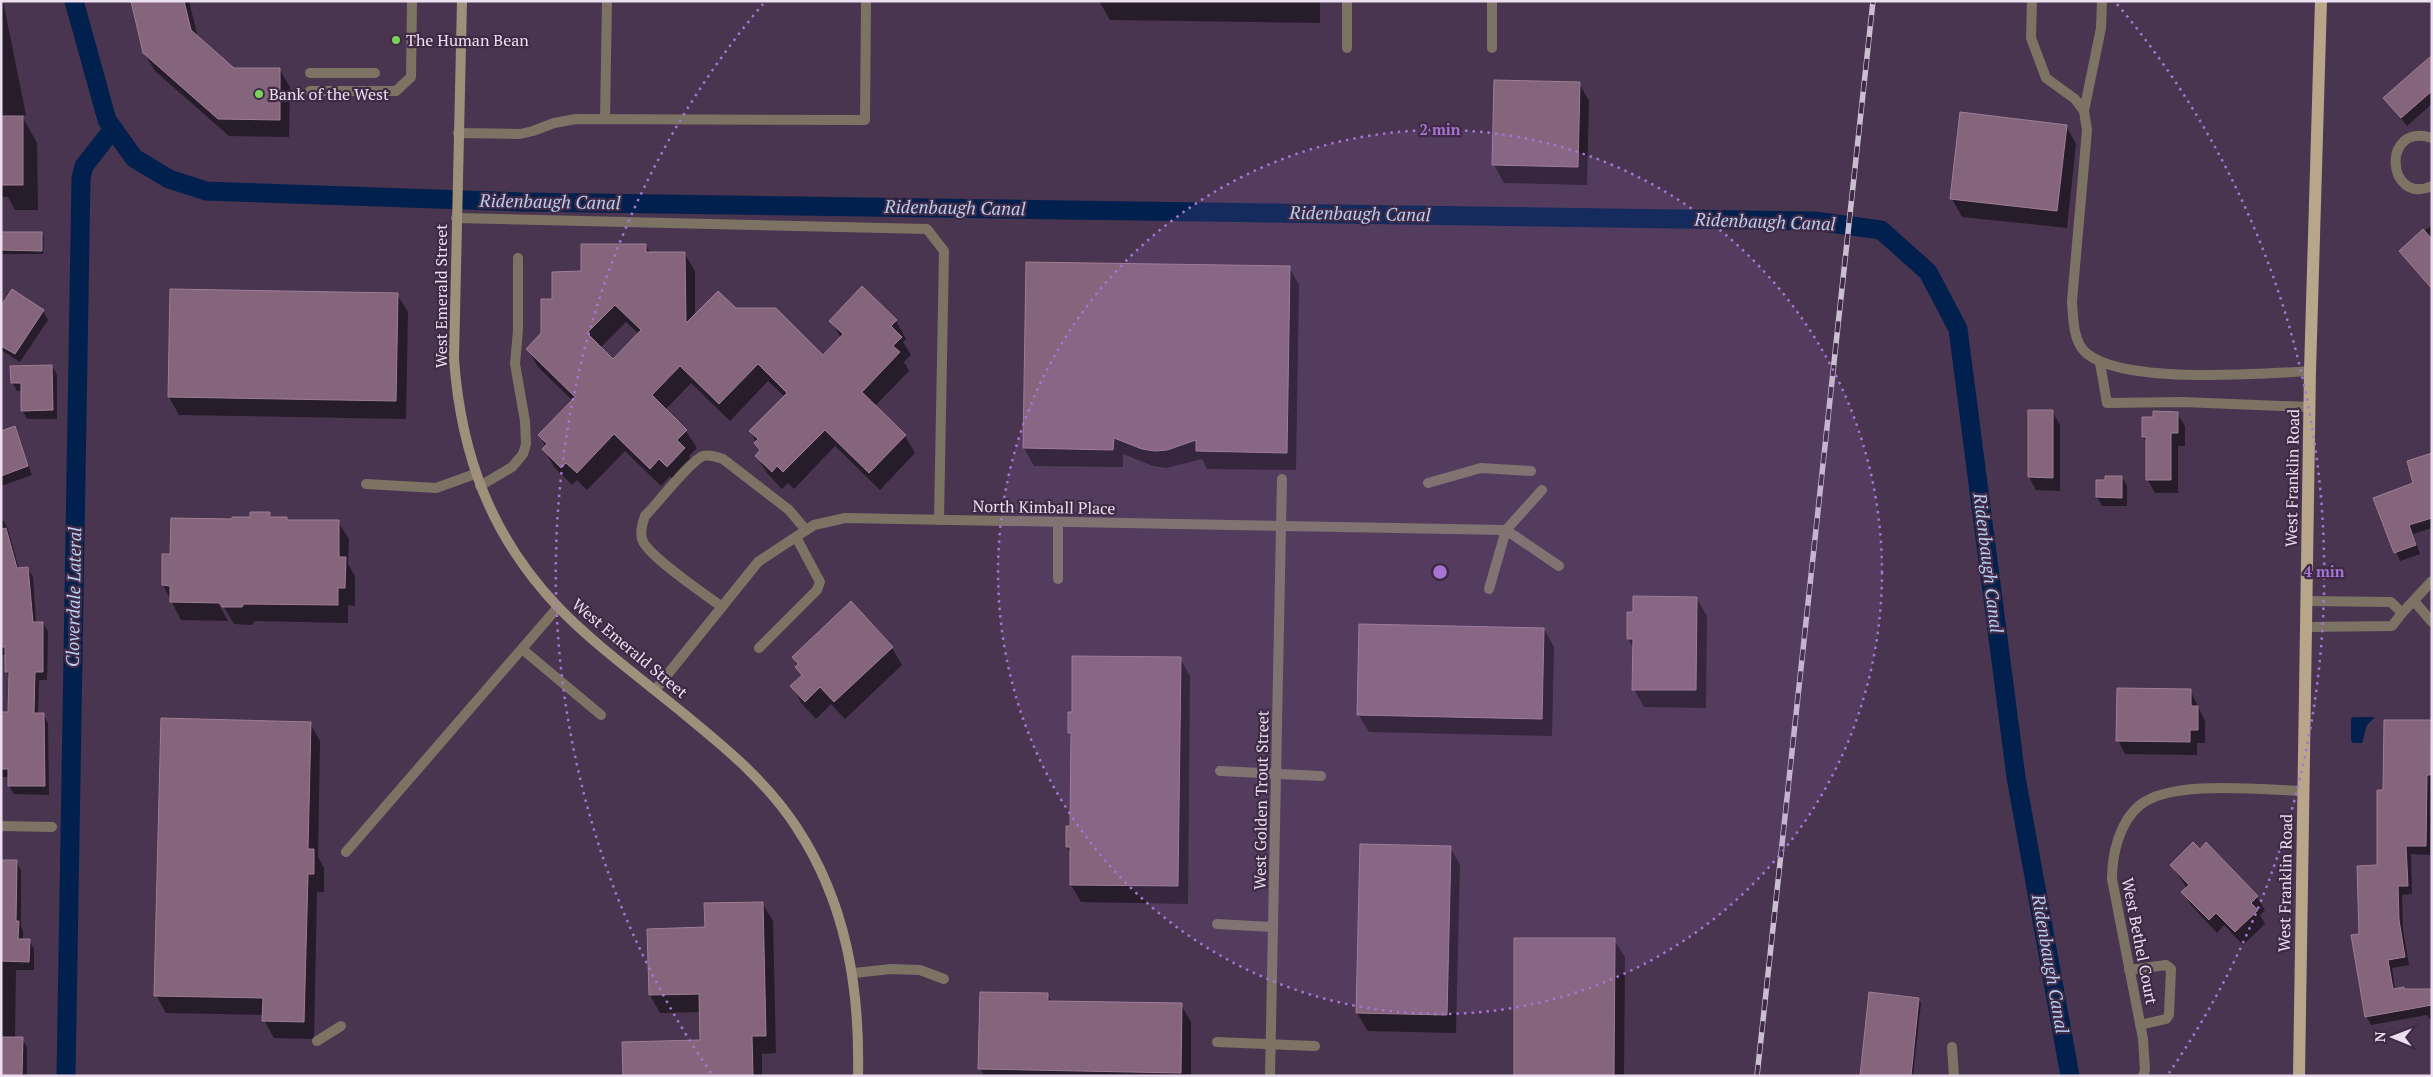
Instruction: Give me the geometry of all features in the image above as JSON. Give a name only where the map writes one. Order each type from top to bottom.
[{"type":"main road","name":"West Emerald Street","points":[[462,1],[454,359],[457,402],[464,440],[475,474],[520,560],[558,608],[584,632],[747,766],[796,827],[818,864],[837,908],[854,973],[858,1004],[858,1076]]},
{"type":"main road","name":"West Franklin Road","points":[[2299,1076],[2310,371],[2321,1]]},
{"type":"street","points":[[310,91],[396,91],[411,77],[412,1]]},
{"type":"street","points":[[605,119],[607,1]]},
{"type":"street","points":[[458,133],[520,134],[532,132],[554,123],[576,119],[865,120],[866,1]]},
{"type":"street","points":[[1347,1],[1347,48]]},
{"type":"street","points":[[1492,1],[1492,48]]},
{"type":"street","points":[[2032,1],[2031,38],[2046,78],[2075,99],[2084,111]]},
{"type":"street","points":[[2102,1],[2101,28],[2084,111],[2087,130],[2072,301],[2074,327],[2083,350],[2100,363],[2131,370],[2161,373],[2251,374],[2310,371]]},
{"type":"street","points":[[310,73],[375,74]]},
{"type":"street","points":[[2432,138],[2416,136],[2408,139],[2396,152],[2394,160],[2395,168],[2404,183],[2421,189],[2432,186]]},
{"type":"street","points":[[456,216],[927,229],[944,252],[939,520]]},
{"type":"street","points":[[480,486],[512,467],[523,454],[526,444],[525,421],[515,364],[518,330],[518,258]]},
{"type":"street","points":[[2100,363],[2107,403],[2182,402],[2310,407]]},
{"type":"street","points":[[722,608],[651,553],[642,540],[642,526],[645,516],[693,464],[702,456],[710,455],[723,458],[788,510],[806,530]]},
{"type":"street","points":[[1428,483],[1481,468],[1530,471]]},
{"type":"street","points":[[366,484],[436,488],[475,474]]},
{"type":"street","name":"West Golden Trout Street","points":[[1270,1076],[1282,480]]},
{"type":"street","points":[[1489,589],[1506,530],[1542,490]]},
{"type":"street","name":"North Kimball Place","points":[[655,690],[758,562],[814,525],[846,518],[1506,530]]},
{"type":"street","points":[[1058,522],[1058,579]]},
{"type":"street","points":[[1506,530],[1559,566]]},
{"type":"street","points":[[758,648],[816,593],[820,582],[796,537]]},
{"type":"street","points":[[2306,627],[2392,626],[2432,581]]},
{"type":"street","points":[[2306,600],[2391,602],[2402,613]]},
{"type":"street","points":[[2414,601],[2432,622]]},
{"type":"street","points":[[346,852],[558,608]]},
{"type":"street","points":[[522,648],[601,715]]},
{"type":"street","points":[[1220,771],[1322,776]]},
{"type":"street","name":"West Bethel Court","points":[[2143,1076],[2145,1070],[2140,1025],[2112,879],[2112,857],[2126,823],[2140,805],[2160,795],[2188,789],[2303,791]]},
{"type":"street","points":[[1,826],[52,827]]},
{"type":"street","points":[[1217,924],[1274,927]]},
{"type":"street","points":[[2129,970],[2166,965],[2170,968],[2169,1015],[2166,1020],[2140,1025]]},
{"type":"street","points":[[854,973],[891,969],[920,970],[944,979]]},
{"type":"street","points":[[317,1041],[341,1026]]},
{"type":"street","points":[[1217,1042],[1315,1046]]},
{"type":"street","points":[[1952,1047],[1954,1076]]},
{"type":"water","points":[[2353,717],[2375,717],[2367,725],[2362,743],[2353,743],[2351,740],[2351,719]]},
{"type":"building","points":[[131,1],[184,1],[191,30],[234,68],[280,68],[280,120],[218,119],[143,53]]},
{"type":"building","points":[[2432,55],[2432,91],[2401,118],[2383,98]]},
{"type":"building","points":[[1494,80],[1580,82],[1578,167],[1492,165]]},
{"type":"building","points":[[1960,112],[2067,125],[2057,211],[1950,199]]},
{"type":"building","points":[[1,116],[23,116],[23,185],[1,185]]},
{"type":"building","points":[[2423,229],[2432,239],[2432,289],[2399,251]]},
{"type":"building","points":[[1,232],[42,232],[42,251],[1,250]]},
{"type":"building","points":[[581,244],[646,244],[646,252],[685,252],[686,323],[718,291],[736,308],[776,308],[823,355],[843,334],[829,321],[862,286],[897,320],[891,326],[902,337],[893,346],[900,352],[862,392],[906,435],[869,473],[825,430],[783,472],[777,466],[772,472],[755,456],[760,450],[754,443],[758,439],[749,431],[787,393],[758,364],[719,404],[680,366],[652,395],[687,430],[677,440],[685,448],[667,467],[659,459],[650,469],[614,434],[577,473],[566,463],[561,468],[542,449],[547,444],[538,435],[575,397],[526,349],[541,333],[541,299],[552,299],[552,272],[581,271]],"holes":[[[615,305],[641,330],[613,359],[587,333]]]},
{"type":"building","points":[[1026,262],[1290,266],[1287,453],[1196,451],[1196,440],[1167,450],[1155,451],[1142,449],[1114,438],[1113,450],[1023,448]]},
{"type":"building","points":[[12,289],[44,310],[15,354],[1,346],[1,306]]},
{"type":"building","points":[[170,289],[398,293],[396,401],[168,397]]},
{"type":"building","points":[[52,365],[53,410],[21,411],[21,383],[11,383],[10,366]]},
{"type":"building","points":[[2028,410],[2053,410],[2053,478],[2028,477]]},
{"type":"building","points":[[2153,411],[2178,412],[2178,433],[2171,433],[2171,480],[2146,480],[2146,437],[2142,437],[2142,417],[2153,417]]},
{"type":"building","points":[[15,426],[28,466],[1,476],[1,431]]},
{"type":"building","points":[[2432,453],[2432,518],[2409,525],[2416,545],[2394,553],[2373,498],[2413,483],[2407,461]]},
{"type":"building","points":[[2105,476],[2122,476],[2122,498],[2096,497],[2096,480],[2105,480]]},
{"type":"building","points":[[250,512],[270,512],[270,517],[287,517],[287,520],[339,520],[339,557],[346,557],[345,588],[338,588],[338,605],[244,604],[242,607],[222,607],[220,603],[170,602],[170,586],[162,585],[162,554],[170,554],[171,518],[232,519],[232,517],[250,517]]},
{"type":"building","points":[[6,528],[17,568],[28,567],[33,622],[43,622],[43,672],[35,672],[34,713],[44,713],[45,786],[8,786],[8,769],[1,769],[1,712],[8,712],[9,672],[5,672],[5,647],[1,647],[1,529]]},
{"type":"building","points":[[1633,596],[1697,597],[1696,690],[1632,690],[1633,639],[1627,639],[1627,612],[1633,612]]},
{"type":"building","points":[[851,601],[893,647],[834,702],[820,687],[805,702],[790,686],[802,675],[795,667],[798,664],[792,657]]},
{"type":"building","points":[[1359,624],[1544,628],[1542,719],[1357,715]]},
{"type":"building","points":[[1072,656],[1181,657],[1178,886],[1070,885],[1070,847],[1066,847],[1066,826],[1070,826],[1071,733],[1068,733],[1068,712],[1072,712]]},
{"type":"building","points":[[2117,688],[2191,689],[2191,706],[2198,706],[2198,730],[2190,730],[2190,742],[2116,741]]},
{"type":"building","points":[[161,718],[311,722],[308,849],[314,849],[314,874],[308,874],[304,1022],[262,1021],[263,998],[154,996]]},
{"type":"building","points":[[2384,720],[2432,720],[2431,775],[2427,775],[2426,846],[2406,846],[2408,886],[2398,886],[2399,920],[2405,957],[2388,960],[2393,989],[2404,987],[2404,989],[2432,989],[2432,1005],[2365,1017],[2351,935],[2359,934],[2357,866],[2377,865],[2377,790],[2383,790]]},
{"type":"building","points":[[2193,842],[2200,849],[2206,842],[2258,896],[2251,903],[2258,910],[2235,932],[2216,913],[2209,920],[2181,892],[2189,885],[2170,865]]},
{"type":"building","points":[[1360,844],[1451,846],[1447,1015],[1356,1013]]},
{"type":"building","points":[[1,860],[17,860],[16,921],[19,921],[18,939],[30,939],[29,962],[1,961]]},
{"type":"building","points":[[763,902],[766,1036],[752,1036],[753,1076],[623,1076],[622,1042],[700,1040],[699,994],[649,995],[647,929],[705,927],[704,903]]},
{"type":"building","points":[[1514,938],[1615,938],[1614,1076],[1514,1076]]},
{"type":"building","points":[[980,992],[1048,993],[1048,1001],[1182,1003],[1181,1073],[978,1069]]},
{"type":"building","points":[[1869,992],[1919,998],[1911,1076],[1860,1076]]},
{"type":"building","points":[[1,1037],[23,1037],[22,1076],[1,1076]]},
{"type":"waterway","name":"Ridenbaugh Canal","points":[[74,1],[107,120],[134,158],[169,179],[206,191],[523,202],[1814,221],[1881,230],[1928,272],[1958,329],[2016,777],[2070,1076]]},
{"type":"waterway","name":"Cloverdale Lateral","points":[[66,1076],[81,178],[84,166],[113,129]]},
{"type":"railway","points":[[1757,1076],[1873,1]]},
{"type":"place","name":"The Human Bean","points":[[396,40]]},
{"type":"place","name":"Bank of the West","points":[[259,94]]}]
